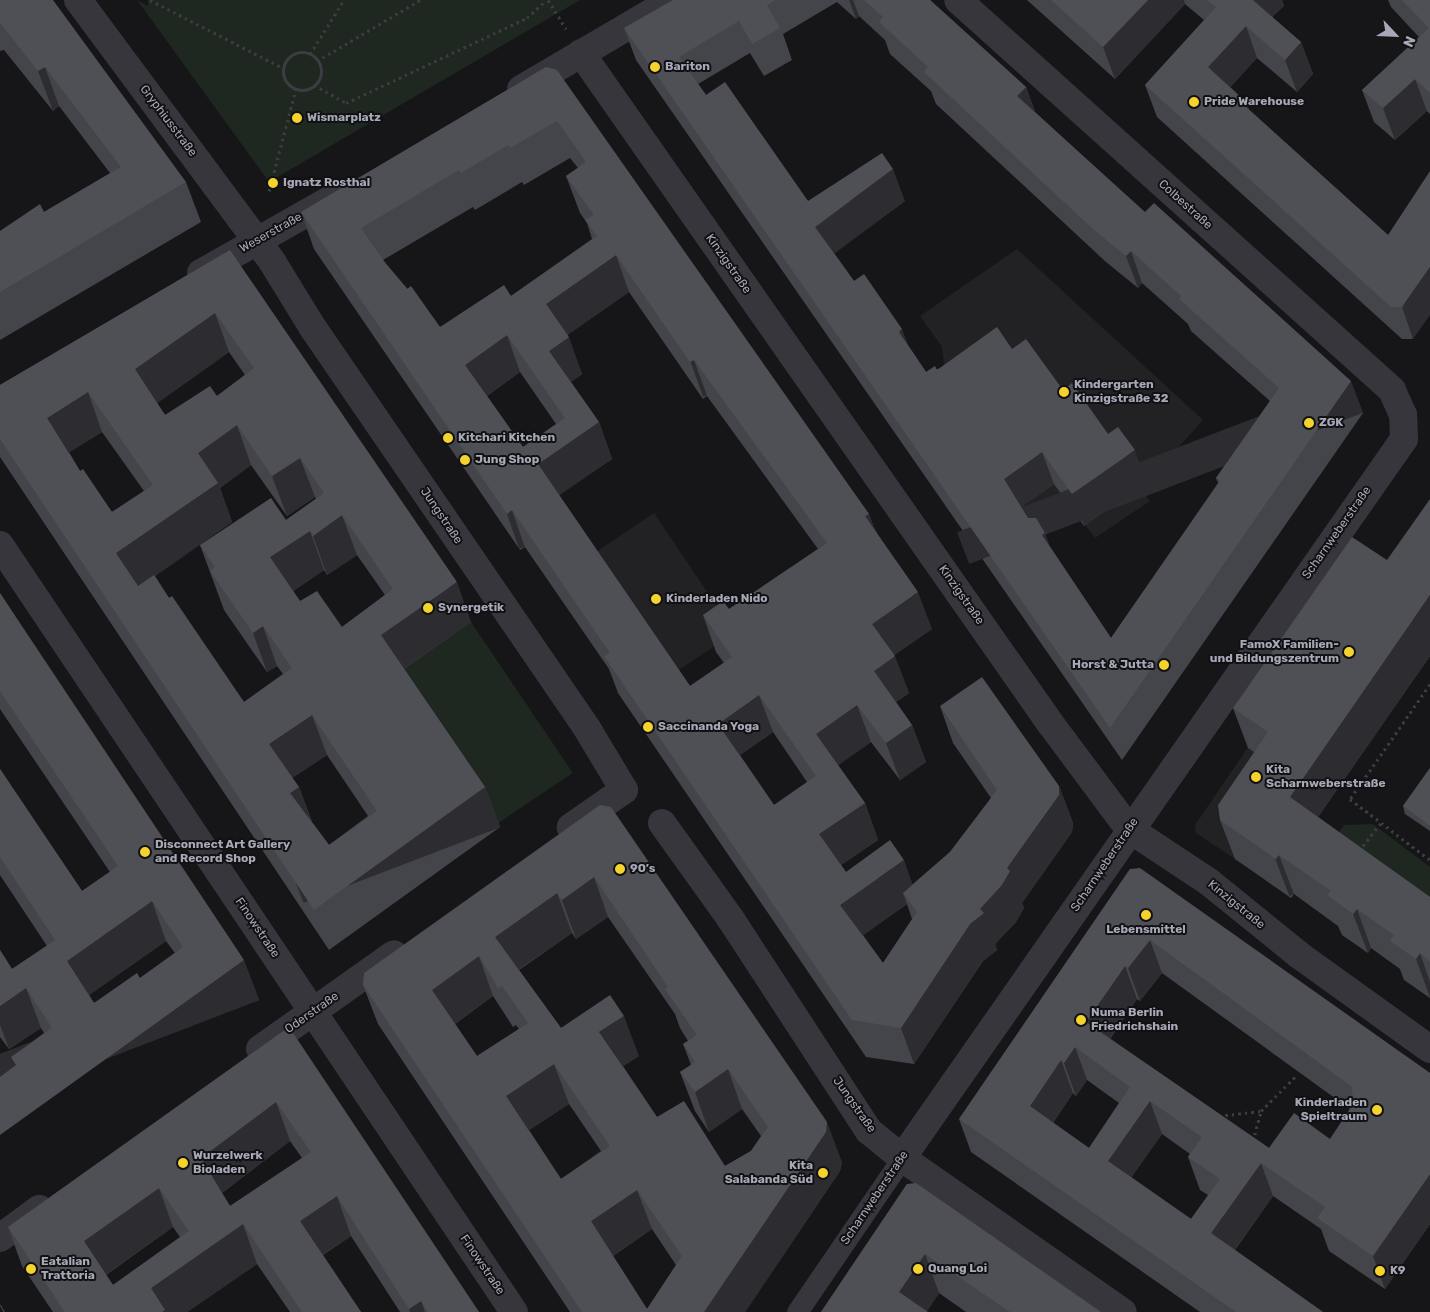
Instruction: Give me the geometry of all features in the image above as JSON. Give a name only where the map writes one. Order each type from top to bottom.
[{"type":"street","name":"Gryphiusstraße","points":[[78,0],[258,242]]},
{"type":"street","points":[[498,103],[673,0]]},
{"type":"street","name":"Colbestraße","points":[[958,0],[1392,390],[1403,415]]},
{"type":"street","name":"Kinzigstraße","points":[[581,53],[1099,792],[1129,829],[1208,882],[1298,956],[1430,1049]]},
{"type":"street","name":"Weserstraße","points":[[179,287],[356,185]]},
{"type":"street","name":"Jungstraße","points":[[258,242],[313,328],[588,730],[624,790],[547,844]]},
{"type":"street","name":"Scharnweberstraße","points":[[796,1312],[1160,784],[1404,439],[1403,415]]},
{"type":"street","name":"Finowstraße","points":[[0,545],[514,1312]]},
{"type":"street","name":"Jungstraße","points":[[662,823],[730,918],[869,1131],[902,1158],[1124,1312]]},
{"type":"street","name":"Oderstraße","points":[[235,1066],[418,937]]},
{"type":"street","points":[[0,1238],[63,1192]]},
{"type":"path","points":[[150,0],[158,0]]},
{"type":"path","points":[[150,0],[283,68]]},
{"type":"path","points":[[310,54],[344,0]]},
{"type":"path","points":[[317,61],[420,0]]},
{"type":"path","points":[[296,89],[314,85],[346,103],[527,18],[547,0],[556,14]]},
{"type":"path","points":[[296,89],[286,81],[283,68],[293,54],[310,54],[317,61],[320,73],[314,85]]},
{"type":"path","points":[[269,191],[296,89]]},
{"type":"path","points":[[1430,684],[1350,799],[1430,860]]},
{"type":"path","points":[[1357,853],[1382,822]]},
{"type":"path","points":[[1250,1149],[1261,1111],[1295,1077]]},
{"type":"path","points":[[1209,1117],[1261,1111]]},
{"type":"shaded area","points":[[137,0],[148,6],[148,0],[580,0],[269,182]]},
{"type":"shaded area","name":"Kindergarten Kinzigstraße 32","points":[[1017,249],[1203,420],[1141,489],[1150,501],[1095,538],[1061,494],[1022,521],[945,373],[942,347],[920,316]]},
{"type":"shaded area","name":"Kinderladen Nido","points":[[654,513],[735,632],[656,686],[575,566]]},
{"type":"shaded area","points":[[471,622],[573,773],[497,824],[395,673]]},
{"type":"shaded area","points":[[1283,696],[1232,844],[1235,859],[1196,833],[1195,825]]},
{"type":"shaded area","points":[[1373,824],[1430,867],[1430,913],[1325,851],[1344,825]]},
{"type":"building","points":[[0,0],[53,0],[186,182],[0,292],[0,231],[40,204],[44,212],[121,167],[45,67],[38,71],[0,23]]},
{"type":"building","points":[[673,0],[775,0],[767,5],[780,28],[752,44],[739,21],[679,57],[706,95],[725,82],[808,201],[882,153],[893,169],[815,227],[854,281],[864,274],[902,329],[899,332],[926,372],[935,366],[937,370],[997,327],[1012,349],[1026,339],[1063,390],[1072,383],[1108,434],[1118,427],[1135,450],[1072,494],[1042,452],[1004,479],[1028,518],[1036,518],[1045,533],[1042,535],[1111,638],[1220,481],[1216,478],[1279,388],[1179,299],[1181,296],[1131,251],[1126,256],[1094,230],[924,72],[928,67],[879,22],[883,17],[864,0],[930,0],[1026,87],[1017,96],[1145,212],[1154,203],[1351,381],[1110,728],[624,28]]},
{"type":"building","points":[[1051,0],[1148,0],[1103,47]]},
{"type":"building","points":[[1207,0],[1253,0],[1301,42],[1285,60],[1246,26],[1208,67],[1246,102],[1244,105],[1388,235],[1430,171],[1430,267],[1402,307],[1391,307],[1145,85],[1216,7]]},
{"type":"building","points":[[1402,0],[1430,0],[1430,93],[1415,79],[1383,108],[1362,90],[1429,28]]},
{"type":"building","points":[[546,67],[557,70],[869,514],[865,516],[918,592],[872,624],[895,656],[874,671],[912,725],[886,743],[857,705],[816,734],[865,803],[819,834],[846,872],[890,840],[904,860],[840,905],[883,963],[917,912],[903,893],[950,852],[997,790],[940,706],[982,677],[1059,786],[1059,795],[1007,868],[1010,871],[1002,885],[980,909],[984,913],[970,924],[901,1028],[852,1020],[604,656],[610,653],[512,510],[507,514],[301,212]],"holes":[[[557,121],[586,162],[566,176],[594,215],[585,220],[597,236],[511,296],[504,285],[440,327],[411,286],[407,289],[386,264],[361,228],[459,170],[461,173],[508,145],[510,148]],[[616,255],[690,362],[694,360],[827,543],[729,609],[723,601],[703,615],[732,657],[690,686],[538,464],[599,422],[549,351],[569,337],[546,304]],[[507,335],[565,418],[523,447],[465,365]],[[759,695],[816,776],[774,805],[718,724]]]},
{"type":"building","points":[[230,250],[457,582],[381,635],[485,787],[314,910],[0,439],[0,385]],"holes":[[[215,313],[254,368],[217,396],[210,386],[165,415],[135,369]],[[88,392],[153,485],[112,512],[83,469],[80,471],[47,418]],[[237,425],[272,476],[300,458],[324,493],[286,520],[271,498],[200,545],[215,567],[210,571],[253,633],[263,626],[292,668],[244,702],[172,596],[169,598],[154,575],[138,586],[116,553],[218,483],[198,453]],[[342,515],[393,589],[342,627],[317,591],[300,601],[270,557],[310,531],[313,536]],[[312,715],[377,811],[329,845],[290,793],[299,787],[269,744]]]},
{"type":"building","points":[[1430,499],[1430,595],[1290,797],[1430,897],[1430,961],[1420,953],[1416,959],[1390,941],[1394,935],[1357,909],[1353,914],[1327,895],[1331,891],[1279,855],[1276,859],[1220,820],[1218,805],[1268,732],[1233,708],[1352,537],[1387,560]]},
{"type":"building","points":[[0,593],[244,960],[0,1135],[0,1077],[16,1065],[11,1057],[52,1028],[26,988],[0,1006],[0,950],[12,969],[55,940],[0,857],[0,769],[82,891],[118,866],[0,691]],"holes":[[[152,901],[183,947],[140,978],[137,973],[94,1003],[67,961]]]},
{"type":"building","points":[[1430,768],[1430,826],[1403,806]]},
{"type":"building","points":[[600,805],[611,807],[827,1122],[826,1132],[704,1312],[582,1312],[363,985],[364,973]],"holes":[[[594,877],[668,987],[665,989],[697,1035],[683,1044],[695,1062],[680,1072],[695,1092],[728,1069],[768,1127],[751,1151],[725,1166],[684,1101],[657,1117],[599,1032],[624,1016],[610,995],[561,1028],[495,937],[557,893],[562,900]],[[479,956],[498,988],[502,986],[528,1023],[477,1056],[432,990]],[[554,1064],[610,1146],[561,1179],[506,1096]],[[637,1190],[682,1256],[647,1309],[591,1221]]]},
{"type":"building","points":[[1140,868],[1430,1073],[1430,1174],[1373,1256],[1317,1218],[1325,1207],[1261,1163],[1211,1233],[1323,1312],[1236,1312],[959,1119],[1130,869]],"holes":[[[1150,940],[1351,1086],[1354,1103],[1330,1139],[1294,1113],[1269,1148],[1086,1022],[1125,966],[1128,968]],[[1075,1047],[1130,1087],[1089,1148],[1030,1106],[1061,1060],[1064,1063]],[[1150,1101],[1202,1137],[1188,1157],[1220,1179],[1191,1219],[1108,1161]]]},
{"type":"building","points":[[289,1027],[479,1312],[428,1312],[421,1301],[409,1309],[337,1196],[300,1221],[361,1312],[302,1312],[243,1224],[151,1288],[165,1310],[162,1312],[65,1312],[8,1227]],"holes":[[[276,1102],[311,1152],[230,1206],[201,1158]],[[159,1188],[189,1231],[113,1285],[84,1241]]]},
{"type":"building","points":[[916,1183],[1101,1312],[1010,1312],[925,1254],[899,1292],[928,1312],[821,1312],[907,1184]]},
{"type":"tram line","points":[[0,1305],[4,1312]]},
{"type":"place","name":"Bariton","points":[[655,67]]},
{"type":"place","name":"Pride Warehouse","points":[[1194,102]]},
{"type":"place","name":"Wismarplatz","points":[[297,118]]},
{"type":"place","name":"Ignatz Rosthal","points":[[273,183]]},
{"type":"place","name":"Kindergarten Kinzigstraße 32","points":[[1064,392]]},
{"type":"place","name":"ZGK","points":[[1309,423]]},
{"type":"place","name":"Kitchari Kitchen","points":[[448,438]]},
{"type":"place","name":"Jung Shop","points":[[465,460]]},
{"type":"place","name":"Kinderladen Nido","points":[[656,599]]},
{"type":"place","name":"Synergetik","points":[[428,608]]},
{"type":"place","name":"FamoX Familien- und Bildungszentrum","points":[[1349,652]]},
{"type":"place","name":"Horst & Jutta","points":[[1164,665]]},
{"type":"place","name":"Saccinanda Yoga","points":[[648,727]]},
{"type":"place","name":"Kita Scharnweberstraße","points":[[1256,777]]},
{"type":"place","name":"Disconnect Art Gallery and Record Shop","points":[[145,852]]},
{"type":"place","name":"90’s","points":[[620,869]]},
{"type":"place","name":"Lebensmittel","points":[[1146,915]]},
{"type":"place","name":"Numa Berlin Friedrichshain","points":[[1081,1020]]},
{"type":"place","name":"Kinderladen Spieltraum","points":[[1377,1110]]},
{"type":"place","name":"Wurzelwerk Bioladen","points":[[183,1163]]},
{"type":"place","name":"Kita Salabanda Süd","points":[[823,1173]]},
{"type":"place","name":"Eatalian Trattoria","points":[[31,1269]]},
{"type":"place","name":"Quang Loi","points":[[918,1269]]},
{"type":"place","name":"K9","points":[[1380,1271]]}]
